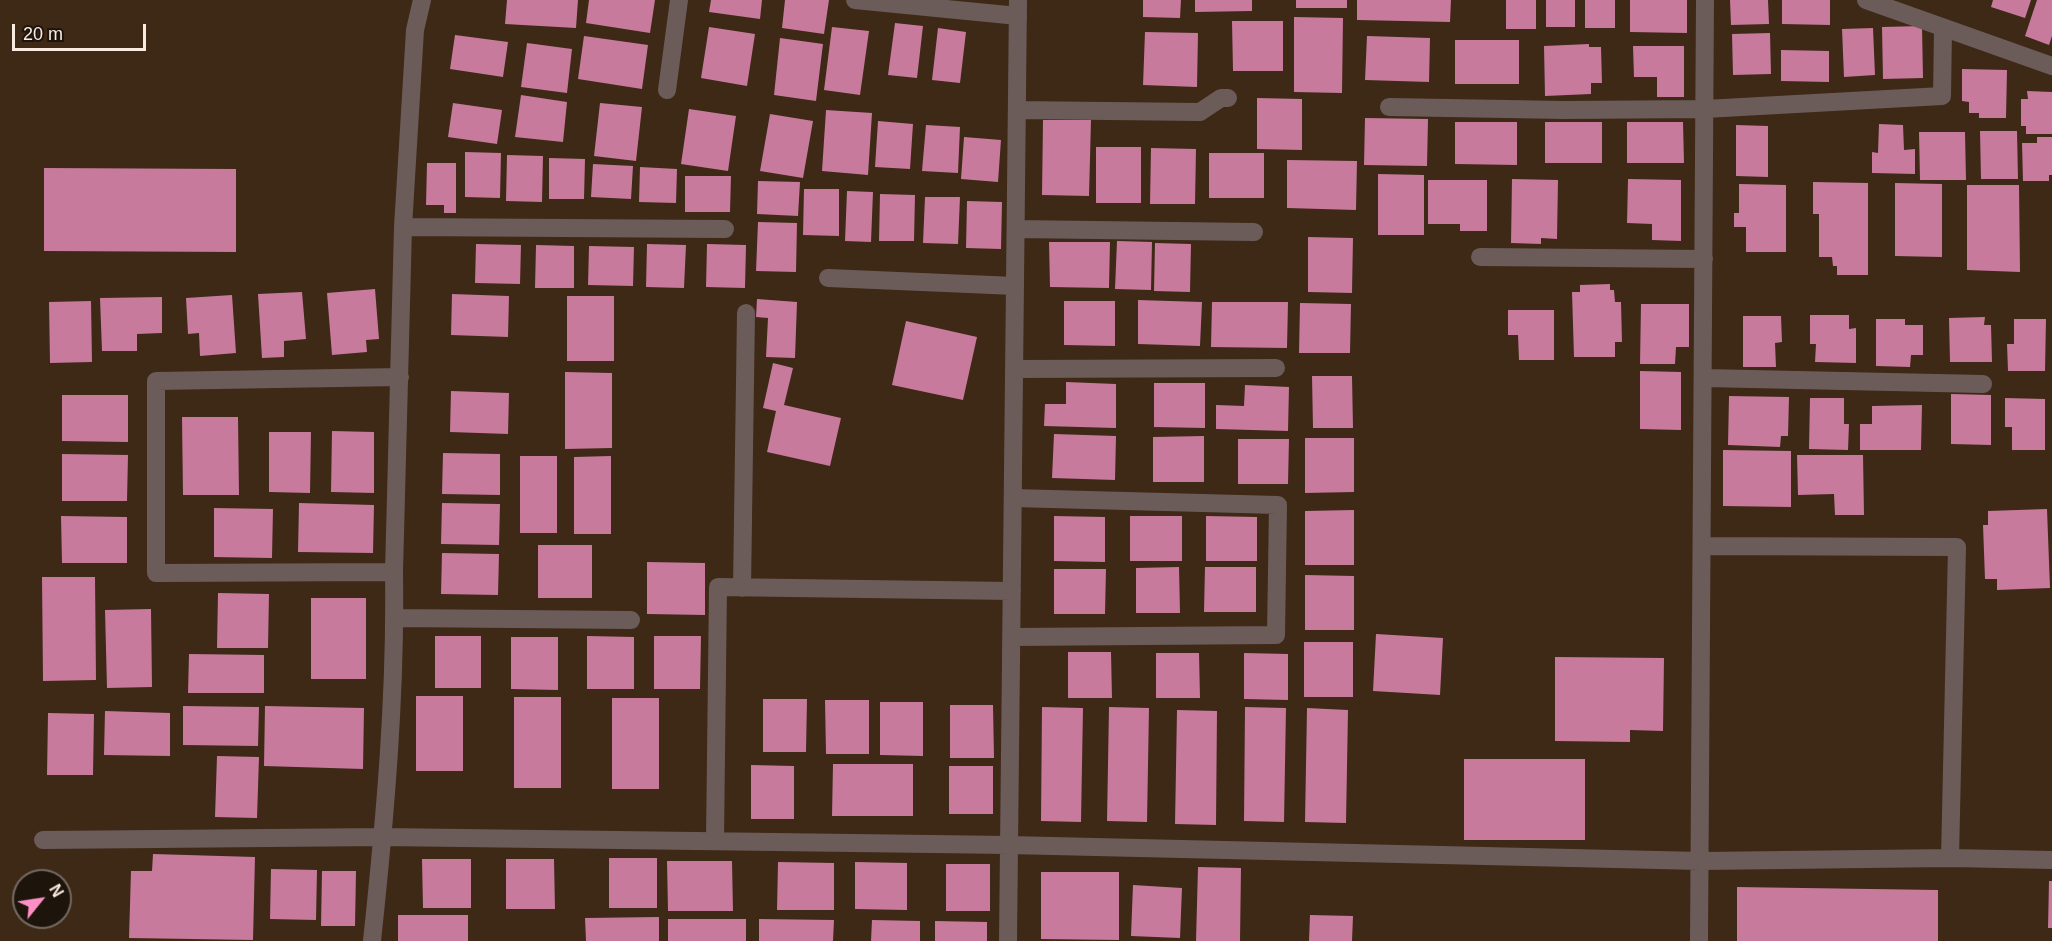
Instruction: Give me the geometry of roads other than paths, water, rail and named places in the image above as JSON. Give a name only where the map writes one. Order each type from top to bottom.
[{"type":"street","points":[[372,941],[383,837],[394,618],[403,226],[415,30],[422,0]]},
{"type":"street","points":[[667,90],[679,0]]},
{"type":"street","points":[[855,0],[1018,8],[1008,941]]},
{"type":"street","points":[[1700,941],[1705,0]]},
{"type":"street","points":[[1866,0],[2052,66]]},
{"type":"street","points":[[1389,107],[1564,110],[1705,109],[1942,96],[1943,29]]},
{"type":"street","points":[[1017,110],[1200,112],[1221,98],[1228,98]]},
{"type":"street","points":[[403,226],[725,229]]},
{"type":"street","points":[[1016,229],[1254,232]]},
{"type":"street","points":[[1480,257],[1704,259]]},
{"type":"street","points":[[828,278],[1015,286]]},
{"type":"street","points":[[741,588],[746,313]]},
{"type":"street","points":[[1014,369],[1276,368]]},
{"type":"street","points":[[394,572],[156,573],[156,381],[400,377]]},
{"type":"street","points":[[1704,378],[1983,384]]},
{"type":"street","points":[[1012,637],[1276,635],[1278,505],[1013,498]]},
{"type":"street","points":[[1702,546],[1957,547],[1950,858]]},
{"type":"street","points":[[716,840],[718,587],[1012,591]]},
{"type":"street","points":[[394,618],[631,620]]},
{"type":"street","points":[[43,840],[383,837],[716,840],[1701,861],[1950,858],[2052,860]]}]
